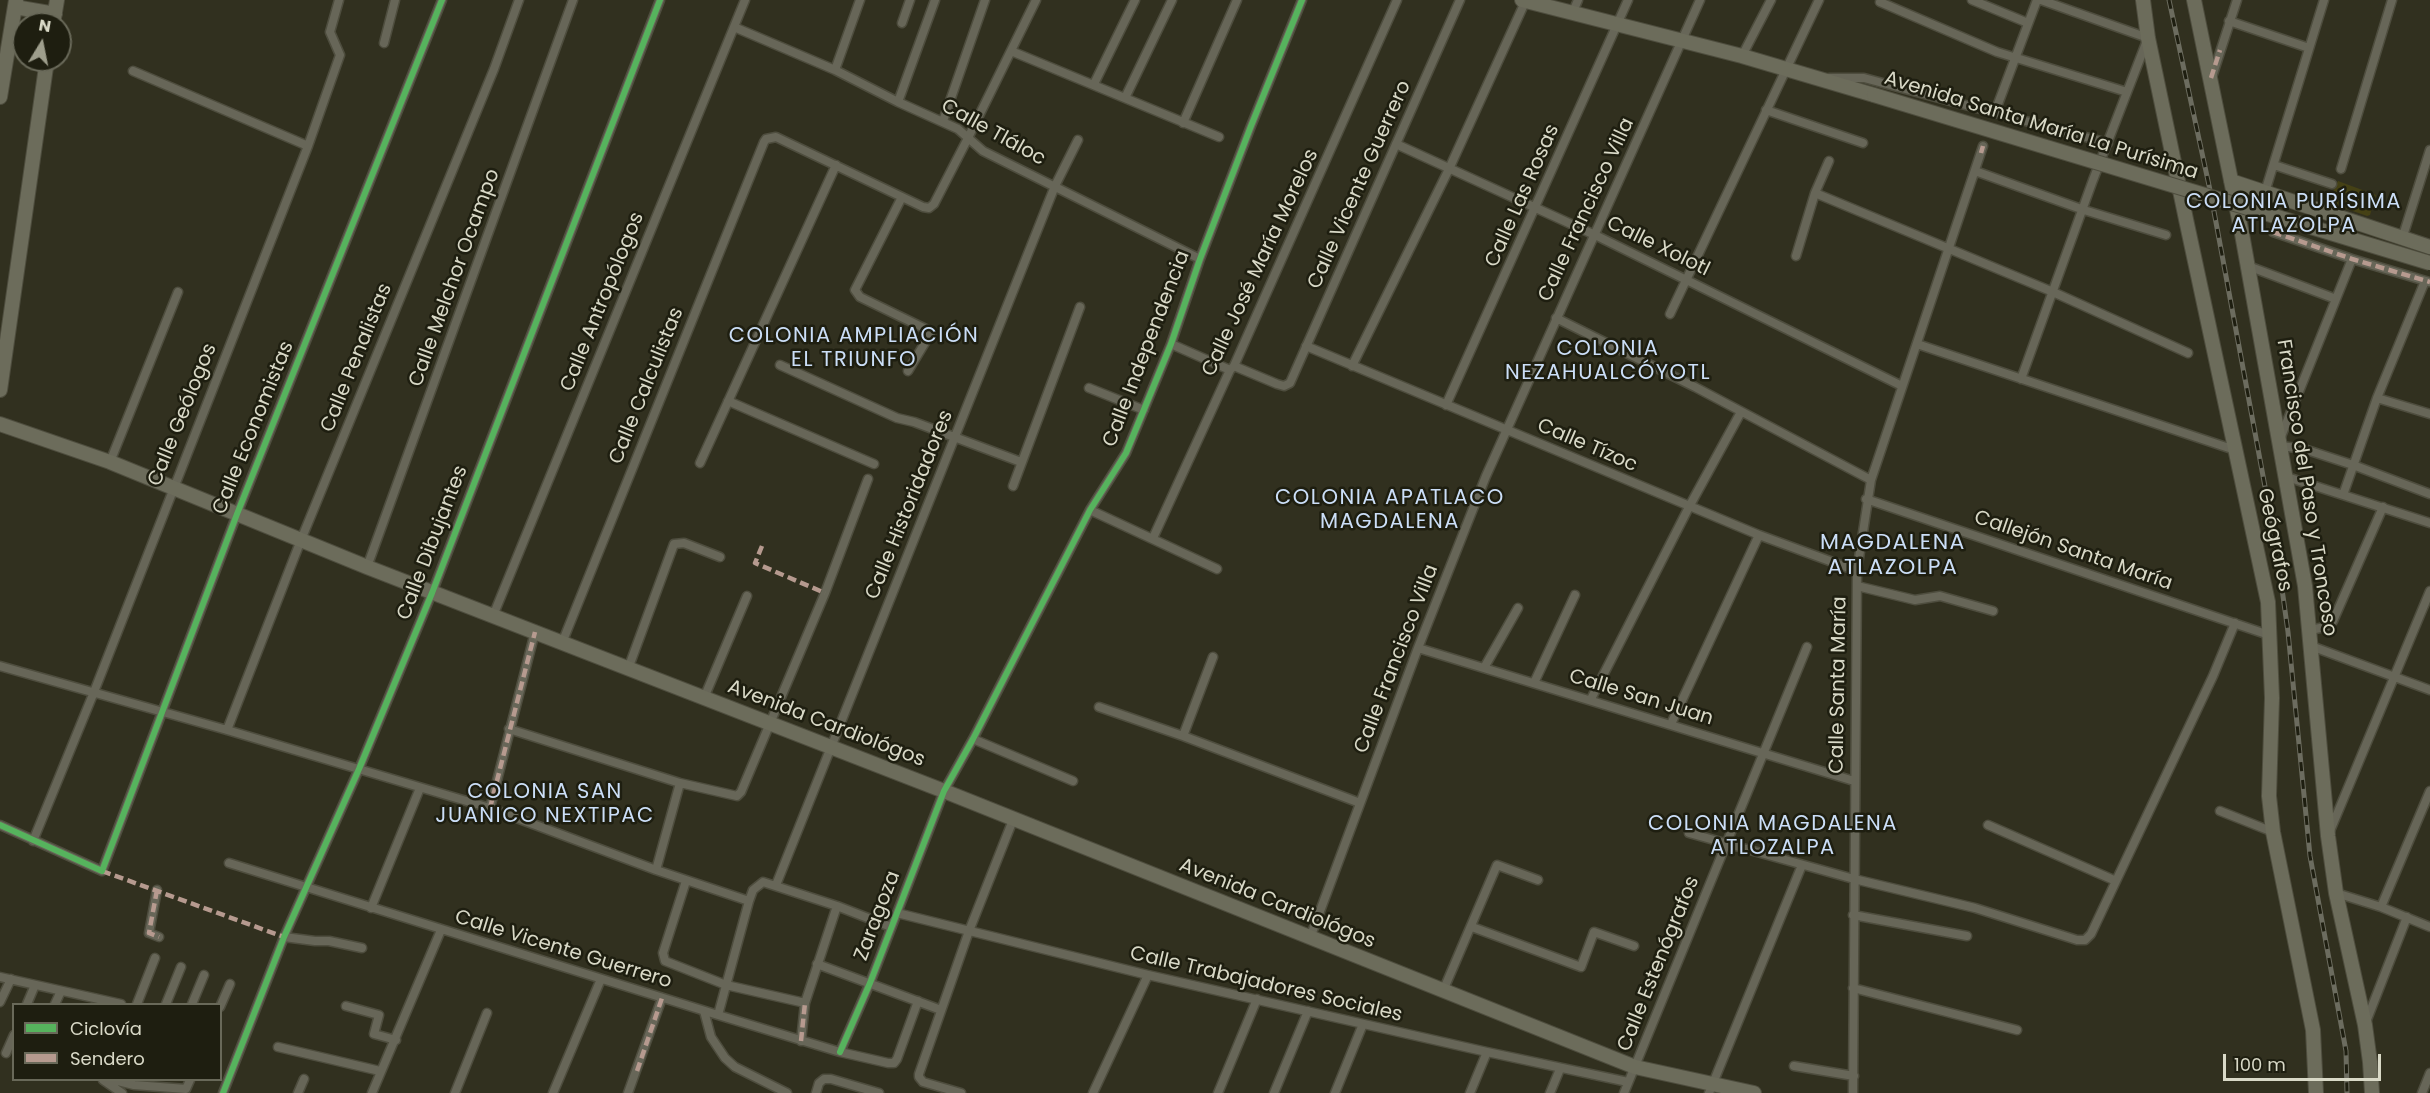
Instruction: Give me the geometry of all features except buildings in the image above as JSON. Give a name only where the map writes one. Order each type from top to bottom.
[{"type":"main road","name":"Avenida Santa María La Purísima","points":[[1525,0],[1617,26],[1742,56],[2430,263]]},
{"type":"main road","name":"Geógrafos","points":[[2143,0],[2148,38],[2268,603],[2272,698],[2269,796],[2273,832],[2313,1030],[2316,1093]]},
{"type":"main road","name":"Francisco del Paso y Troncoso","points":[[2194,0],[2248,266],[2305,586],[2328,836],[2336,893],[2365,1025],[2372,1093]]},
{"type":"main road","points":[[0,97],[3,53],[15,4],[51,12]]},
{"type":"main road","points":[[0,390],[45,72]]},
{"type":"main road","points":[[2231,181],[2430,248]]},
{"type":"main road","name":"Avenida Cardiológos","points":[[0,424],[110,462],[432,593],[944,791],[1635,1067],[1711,1089],[1754,1093]]},
{"type":"street","name":"Calle Geólogos","points":[[33,841],[94,692],[308,146],[340,55],[330,32],[339,0]]},
{"type":"street","points":[[384,43],[395,0]]},
{"type":"street","name":"Calle Economistas","points":[[33,841],[102,871],[237,514],[442,0]]},
{"type":"street","name":"Calle Penalistas","points":[[227,729],[301,540],[494,69],[519,0]]},
{"type":"street","name":"Calle Melchor Ocampo","points":[[367,567],[573,0]]},
{"type":"street","name":"Calle Dibujantes","points":[[223,1093],[284,937],[359,769],[432,593],[660,0]]},
{"type":"street","name":"Calle Antropólogos","points":[[493,616],[745,0]]},
{"type":"street","points":[[836,70],[860,0]]},
{"type":"street","points":[[902,23],[910,0]]},
{"type":"street","points":[[898,102],[935,0]]},
{"type":"street","points":[[943,121],[985,0]]},
{"type":"street","points":[[700,463],[836,165],[923,207],[929,208],[934,204],[1036,0]]},
{"type":"street","points":[[1094,84],[1135,0]]},
{"type":"street","points":[[1125,98],[1172,0]]},
{"type":"street","points":[[1183,123],[1237,0]]},
{"type":"street","name":"Calle Independencia","points":[[944,791],[973,740],[1090,510],[1126,453],[1171,344],[1200,259],[1302,0]]},
{"type":"street","name":"Calle José María Morelos","points":[[1153,538],[1397,0]]},
{"type":"street","name":"Calle Vicente Guerrero","points":[[1232,368],[1284,386],[1290,383],[1460,0]]},
{"type":"street","points":[[1352,366],[1449,169],[1525,0]]},
{"type":"street","points":[[1572,14],[1578,0]]},
{"type":"street","name":"Calle Las Rosas","points":[[1446,405],[1629,0]]},
{"type":"street","name":"Calle Francisco Villa","points":[[1310,938],[1418,648],[1505,430],[1700,0]]},
{"type":"street","points":[[1742,56],[1771,0]]},
{"type":"street","points":[[1670,314],[1819,0]]},
{"type":"street","points":[[1972,0],[2028,23]]},
{"type":"street","points":[[1995,112],[2014,58],[2039,0],[2148,38],[2021,379]]},
{"type":"street","points":[[2211,78],[2236,0]]},
{"type":"street","points":[[2265,192],[2324,0]]},
{"type":"street","points":[[2341,169],[2392,0]]},
{"type":"street","points":[[1880,3],[2014,58],[2127,92]]},
{"type":"street","points":[[2229,21],[2309,48]]},
{"type":"street","name":"Calle Tláloc","points":[[734,27],[836,70],[898,102],[943,121],[958,129],[982,151],[1200,259]]},
{"type":"street","points":[[1011,51],[1219,137]]},
{"type":"street","points":[[133,71],[308,146]]},
{"type":"street","name":"Avenida Santa María La Purísima","points":[[1812,78],[1864,78],[2108,143]]},
{"type":"street","points":[[1766,110],[1863,143]]},
{"type":"street","name":"Calle Calculistas","points":[[562,643],[764,142],[766,139],[776,137],[836,165]]},
{"type":"street","name":"Calle Historidadores","points":[[776,885],[1055,186],[1078,140]]},
{"type":"street","name":"Calle Xolotl","points":[[1396,144],[1595,235],[1902,386]]},
{"type":"street","name":"Calle Santa María","points":[[1854,1093],[1857,571],[1866,500],[1982,149]]},
{"type":"street","points":[[2402,238],[2430,150]]},
{"type":"street","points":[[1796,256],[1815,193],[1829,161]]},
{"type":"street","points":[[2274,165],[2332,184]]},
{"type":"street","points":[[1975,171],[2084,210],[2166,235]]},
{"type":"street","points":[[1815,193],[2053,292],[2188,353]]},
{"type":"street","points":[[902,197],[856,286],[855,293],[930,331],[908,371]]},
{"type":"street","points":[[2273,232],[2428,282],[2376,398],[2343,495]]},
{"type":"street","points":[[2352,259],[2281,442],[2353,465],[2430,494]]},
{"type":"street","points":[[2248,266],[2336,299]]},
{"type":"street","points":[[110,462],[178,292]]},
{"type":"street","points":[[1013,486],[1080,307]]},
{"type":"street","points":[[1556,318],[1871,480]]},
{"type":"street","points":[[1171,344],[1232,368]]},
{"type":"street","points":[[1917,344],[2235,450]]},
{"type":"street","name":"Calle Tízoc","points":[[1306,346],[1689,507],[1857,571]]},
{"type":"street","points":[[780,365],[897,418],[914,422],[1022,462]]},
{"type":"street","points":[[1089,388],[1144,410]]},
{"type":"street","points":[[2376,398],[2430,414]]},
{"type":"street","points":[[728,401],[874,464]]},
{"type":"street","points":[[1591,699],[1689,507],[1741,412]]},
{"type":"street","points":[[2287,477],[2430,523]]},
{"type":"street","points":[[509,729],[680,783],[732,797],[738,796],[825,593],[868,479]]},
{"type":"street","name":"Callejón Santa María","points":[[1866,500],[2269,635]]},
{"type":"street","points":[[2310,630],[2325,627],[2333,621],[2383,507]]},
{"type":"street","points":[[1090,510],[1217,569]]},
{"type":"street","points":[[1671,724],[1759,535]]},
{"type":"street","points":[[628,669],[674,544],[684,543],[720,557]]},
{"type":"street","points":[[1857,586],[1915,600],[1940,596],[1993,611]]},
{"type":"street","points":[[2328,836],[2430,591]]},
{"type":"street","points":[[1534,682],[1575,595]]},
{"type":"street","points":[[704,698],[747,596]]},
{"type":"street","points":[[1484,668],[1518,608]]},
{"type":"street","points":[[1689,833],[1854,879],[1975,908],[2077,940],[2085,940],[2091,934],[2213,676],[2235,623]]},
{"type":"street","points":[[490,808],[535,632]]},
{"type":"street","points":[[2312,646],[2430,690]]},
{"type":"street","name":"Calle Estenógrafos","points":[[1624,1093],[1807,647]]},
{"type":"street","name":"Calle San Juan","points":[[1418,648],[1854,781]]},
{"type":"street","points":[[1183,736],[1213,657]]},
{"type":"street","points":[[0,666],[227,729],[490,808],[686,881],[749,901]]},
{"type":"street","points":[[1099,707],[1360,803]]},
{"type":"street","points":[[973,740],[1072,781]]},
{"type":"street","points":[[656,870],[680,783]]},
{"type":"street","points":[[371,908],[420,788]]},
{"type":"street","name":"Zaragoza","points":[[840,1052],[870,983],[944,791]]},
{"type":"street","points":[[2381,907],[2430,791]]},
{"type":"street","points":[[2220,811],[2273,832]]},
{"type":"street","points":[[961,1093],[937,1090],[920,1080],[919,1074],[969,931],[1013,820]]},
{"type":"street","points":[[0,825],[33,841]]},
{"type":"street","points":[[1988,825],[2116,881]]},
{"type":"street","name":"Calle Vicente Guerrero","points":[[230,863],[306,889],[801,1041],[888,1063],[894,1063],[897,1059],[918,1001]]},
{"type":"street","points":[[1443,991],[1497,865],[1538,880]]},
{"type":"street","points":[[1711,1089],[1802,865]]},
{"type":"street","points":[[686,881],[663,953],[665,961],[726,984],[805,1003]]},
{"type":"street","points":[[718,1015],[749,901],[753,890],[763,882],[837,906],[891,927]]},
{"type":"street","points":[[157,890],[149,933],[159,937]]},
{"type":"street","points":[[2336,893],[2381,907],[2430,927]]},
{"type":"street","points":[[801,1041],[805,1003],[837,906]]},
{"type":"street","name":"Calle Trabajadores Sociales","points":[[897,914],[1148,975],[1560,1069],[1628,1082]]},
{"type":"street","points":[[1854,915],[1967,936]]},
{"type":"street","points":[[2365,1025],[2408,918]]},
{"type":"street","points":[[1472,927],[1581,967],[1594,932],[1634,946]]},
{"type":"street","points":[[372,1093],[441,930]]},
{"type":"street","points":[[284,937],[329,941],[362,948]]},
{"type":"street","points":[[138,1003],[155,958]]},
{"type":"street","points":[[818,963],[941,1010]]},
{"type":"street","points":[[167,1003],[181,967]]},
{"type":"street","points":[[193,1003],[204,975]]},
{"type":"street","points":[[1093,1093],[1148,975]]},
{"type":"street","points":[[0,977],[61,991],[86,1001],[106,1003]]},
{"type":"street","points":[[0,1002],[11,979]]},
{"type":"street","points":[[553,1093],[601,980]]},
{"type":"street","points":[[221,1003],[230,984]]},
{"type":"street","points":[[28,1003],[35,985]]},
{"type":"street","points":[[1853,988],[2017,1030]]},
{"type":"street","points":[[56,1003],[61,991]]},
{"type":"street","points":[[628,1093],[662,998]]},
{"type":"street","points":[[1218,1093],[1257,999]]},
{"type":"street","points":[[346,1006],[379,1015],[374,1034],[396,1040]]},
{"type":"street","points":[[704,1011],[711,1037],[725,1058],[735,1067],[787,1093]]},
{"type":"street","points":[[1274,1093],[1308,1011]]},
{"type":"street","points":[[455,1093],[487,1013]]},
{"type":"street","points":[[1335,1093],[1364,1024]]},
{"type":"street","points":[[278,1047],[380,1071]]},
{"type":"street","points":[[1470,1093],[1487,1052]]},
{"type":"street","points":[[1794,1066],[1854,1076]]},
{"type":"street","points":[[1550,1093],[1560,1069]]},
{"type":"street","points":[[2422,1093],[2430,1073]]},
{"type":"street","points":[[298,1093],[304,1079]]},
{"type":"street","points":[[816,1093],[819,1083],[831,1079],[879,1093]]},
{"type":"street","points":[[104,1081],[122,1093]]},
{"type":"street","points":[[135,1082],[161,1083],[186,1089],[190,1081]]},
{"type":"shaded area","points":[[2338,181],[2376,195],[2370,215],[2367,216],[2330,203],[2329,200]]},
{"type":"railway","points":[[2169,0],[2210,190],[2276,546],[2288,632],[2310,856],[2346,1051],[2347,1093]]},
{"type":"marked path","points":[[2211,78],[2220,50]]},
{"type":"marked path","points":[[1981,153],[1983,146]]},
{"type":"marked path","points":[[2273,232],[2430,282]]},
{"type":"marked path","points":[[762,546],[755,563],[825,593]]},
{"type":"marked path","points":[[490,808],[535,632]]},
{"type":"marked path","points":[[102,871],[284,937]]},
{"type":"marked path","points":[[157,890],[149,933],[159,937]]},
{"type":"marked path","points":[[637,1071],[662,998]]},
{"type":"marked path","points":[[801,1041],[805,1003]]},
{"type":"cycle path","points":[[0,825],[102,871],[237,514],[442,0]]},
{"type":"cycle path","points":[[223,1093],[284,937],[359,769],[432,593],[660,0]]},
{"type":"cycle path","points":[[840,1052],[870,983],[944,791],[1090,510],[1126,453],[1171,344],[1200,259],[1302,0]]},
{"type":"district","name":"COLONIA PURÍSIMA ATLAZOLPA","points":[[2294,215]]},
{"type":"district","name":"COLONIA AMPLIACIÓN EL TRIUNFO","points":[[854,349]]},
{"type":"district","name":"COLONIA NEZAHUALCÓYOTL","points":[[1608,362]]},
{"type":"district","name":"COLONIA APATLACO MAGDALENA","points":[[1390,511]]},
{"type":"district","name":"MAGDALENA ATLAZOLPA","points":[[1893,556]]},
{"type":"district","name":"COLONIA SAN JUANICO NEXTIPAC","points":[[545,805]]},
{"type":"district","name":"COLONIA MAGDALENA ATLOZALPA","points":[[1773,837]]}]
